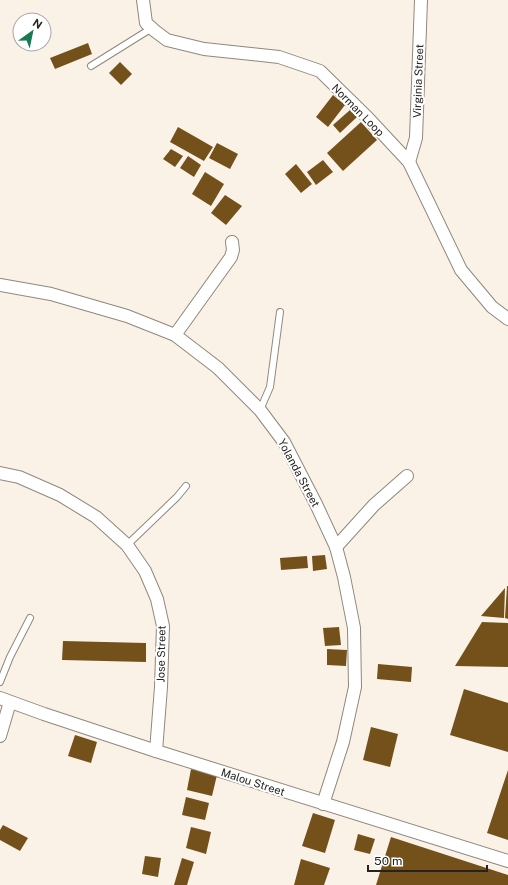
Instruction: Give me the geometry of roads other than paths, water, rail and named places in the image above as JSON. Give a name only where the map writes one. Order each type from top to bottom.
[{"type":"street","name":"Norman Loop","points":[[142,0],[146,23],[167,40],[204,49],[279,57],[320,71],[368,118],[409,162],[461,270],[492,307],[508,319]]},
{"type":"street","name":"Virginia Street","points":[[409,162],[416,138],[421,0]]},
{"type":"street","points":[[176,335],[231,257],[233,250],[232,242]]},
{"type":"street","name":"Yolanda Street","points":[[0,285],[51,294],[127,316],[176,335],[218,368],[260,410],[284,442],[336,547],[344,577],[354,628],[355,687],[343,742],[323,804]]},
{"type":"street","name":"Jose Street","points":[[0,473],[18,477],[60,495],[96,518],[127,545],[145,571],[157,599],[163,626],[156,751]]},
{"type":"street","points":[[336,547],[374,505],[407,476]]},
{"type":"street","points":[[0,736],[5,700]]},
{"type":"street","name":"Malou Street","points":[[5,700],[156,751],[508,861]]},
{"type":"lane","points":[[91,66],[152,28]]},
{"type":"lane","points":[[260,410],[270,387],[280,312]]},
{"type":"lane","points":[[127,545],[177,497],[186,486]]},
{"type":"lane","points":[[0,682],[10,657],[30,618]]}]
